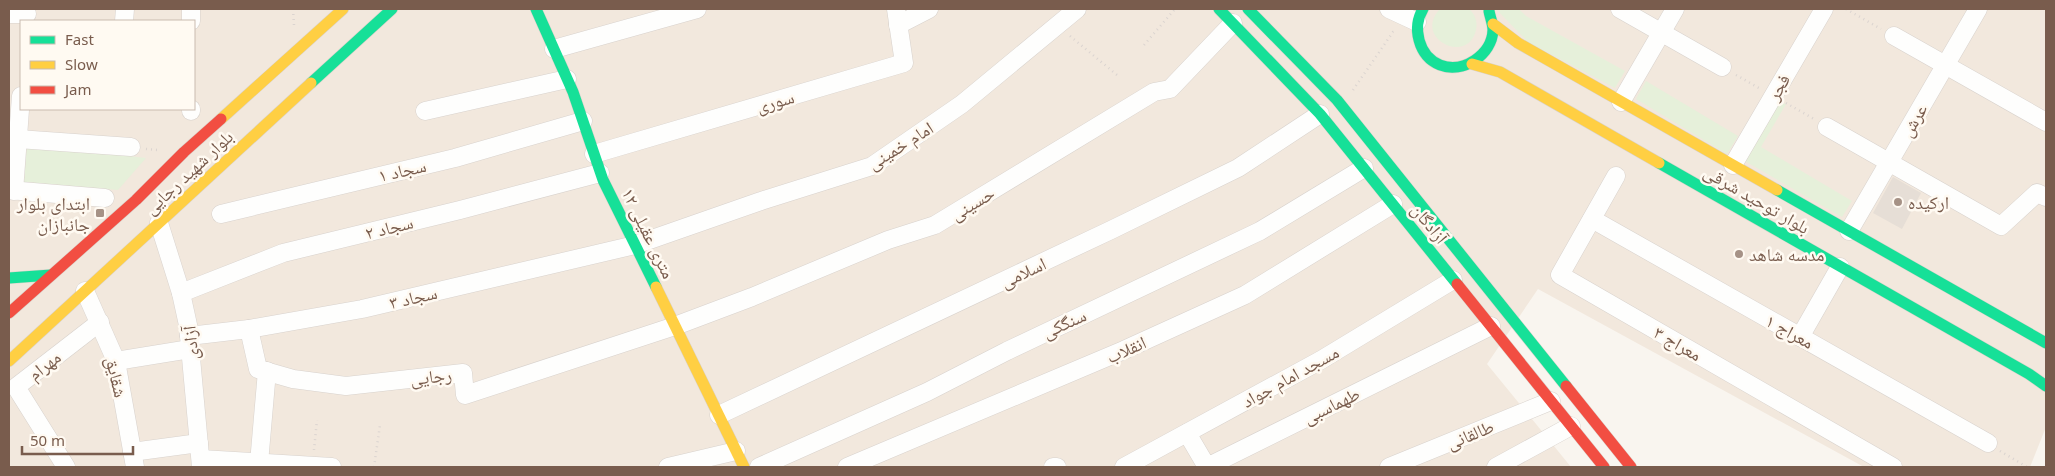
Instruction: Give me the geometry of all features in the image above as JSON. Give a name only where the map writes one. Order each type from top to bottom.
[{"type":"main road","name":"بلوار شهید رجایی","points":[[9,313],[136,200],[184,152],[343,9]]},
{"type":"main road","name":"بلوار شهید رجایی","points":[[9,361],[392,9]]},
{"type":"main road","name":"۱۲ متری عقیلی","points":[[536,9],[568,80],[600,173],[744,467]]},
{"type":"main road","name":"آزادگان","points":[[1219,9],[1320,114],[1604,467]]},
{"type":"main road","name":"آزادگان","points":[[1248,9],[1337,100],[1631,467]]},
{"type":"main road","points":[[1420,16],[1417,35],[1420,46],[1428,56],[1437,63],[1449,67],[1461,67],[1472,64],[1482,57],[1489,47],[1493,36],[1493,24],[1489,10]]},
{"type":"main road","name":"بلوار توحید شرقی","points":[[1493,24],[1518,43],[2046,343]]},
{"type":"main road","points":[[1252,42],[1267,28]]},
{"type":"main road","name":"بلوار توحید شرقی","points":[[1472,64],[1500,72],[2046,386]]},
{"type":"main road","points":[[9,278],[51,275]]},
{"type":"street","points":[[554,49],[697,9]]},
{"type":"street","points":[[897,17],[929,9]]},
{"type":"street","name":"امام خمینی","points":[[635,245],[762,200],[872,166],[962,104],[1077,9]]},
{"type":"street","points":[[1389,9],[1420,16]]},
{"type":"street","points":[[1620,9],[1722,67]]},
{"type":"street","points":[[1621,102],[1675,9]]},
{"type":"street","name":"فجر","points":[[1733,165],[1824,9]]},
{"type":"street","name":"عرش","points":[[1849,231],[1978,9]]},
{"type":"street","points":[[9,14],[27,15]]},
{"type":"street","name":"سوری","points":[[594,154],[904,63],[897,17]]},
{"type":"street","name":"حسینی","points":[[675,326],[752,298],[888,240],[935,225],[1154,92],[1170,90],[1234,23]]},
{"type":"street","points":[[1894,36],[2046,122]]},
{"type":"street","points":[[426,111],[568,80]]},
{"type":"street","points":[[20,110],[12,190],[105,198]]},
{"type":"street","name":"اسلامی","points":[[719,415],[1238,168],[1320,114]]},
{"type":"street","name":"سجاد ۱","points":[[221,214],[455,158],[583,121]]},
{"type":"street","points":[[1827,127],[2001,226],[2036,193],[2046,197]]},
{"type":"street","points":[[18,138],[131,147]]},
{"type":"street","name":"سنگکی","points":[[759,467],[927,392],[1007,350],[1260,231],[1364,168]]},
{"type":"street","name":"سجاد ۲","points":[[182,293],[283,253],[460,210],[600,173]]},
{"type":"street","points":[[1616,176],[1592,219],[1560,275],[1616,176]]},
{"type":"street","name":"انقلاب","points":[[847,467],[1124,350],[1246,295],[1393,204]]},
{"type":"street","name":"معراج ۱","points":[[1592,219],[1988,443]]},
{"type":"street","name":"آزادی","points":[[159,223],[182,293],[190,342],[200,457]]},
{"type":"street","name":"سجاد ۳","points":[[116,361],[248,329],[362,309],[635,245]]},
{"type":"street","points":[[1800,337],[1840,266]]},
{"type":"street","name":"معراج ۳","points":[[1560,275],[1894,467]]},
{"type":"street","name":"مسجد امام جواد","points":[[1124,467],[1321,360],[1453,280]]},
{"type":"street","name":"شقایق","points":[[85,291],[116,361],[134,460]]},
{"type":"street","name":"مهرام","points":[[66,467],[16,387],[100,322]]},
{"type":"street","name":"رجایی","points":[[268,371],[293,379],[346,386],[463,373],[465,395],[675,326]]},
{"type":"street","name":"طهماسبی","points":[[1187,433],[1207,467],[1491,326]]},
{"type":"street","points":[[248,329],[258,369],[268,371],[259,463]]},
{"type":"street","name":"طالقانی","points":[[1389,467],[1551,401]]},
{"type":"street","points":[[1496,467],[1571,426]]},
{"type":"street","points":[[668,467],[736,451]]},
{"type":"street","points":[[134,460],[200,457],[259,463],[332,467]]},
{"type":"path","points":[[1144,45],[1174,9]]},
{"type":"path","points":[[1846,9],[1894,36]]},
{"type":"path","points":[[1337,100],[1356,88],[1393,32],[1420,16]]},
{"type":"path","points":[[1058,25],[1117,75]]},
{"type":"path","points":[[313,466],[317,420]]},
{"type":"path","points":[[374,467],[380,425]]},
{"type":"path","points":[[1988,443],[2027,467]]},
{"type":"shaded area","points":[[9,9],[2046,9],[2046,427],[2030,467],[1864,467],[1538,289],[1487,364],[1571,467],[9,467]]},
{"type":"green space","points":[[1440,9],[1469,9],[1471,11],[1477,24],[1471,41],[1463,46],[1454,47],[1444,44],[1437,38],[1433,30],[1433,20]]},
{"type":"green space","points":[[1496,9],[1519,9],[1526,16],[1625,71],[1615,88],[1528,42]]},
{"type":"green space","points":[[1646,81],[1738,136],[1727,154],[1636,99]]},
{"type":"green space","points":[[1776,102],[1786,104],[1761,147],[1852,201],[1842,217],[1743,160]]},
{"type":"green space","points":[[27,144],[146,158],[118,190],[24,182]]},
{"type":"building","name":"ارکیده","points":[[1893,177],[1921,193],[1902,229],[1873,213]]},
{"type":"traffic: fast","points":[[311,83],[392,9]]},
{"type":"traffic: fast","points":[[536,9],[573,92],[603,180],[656,287]]},
{"type":"traffic: fast","points":[[1219,9],[1320,114],[1457,284]]},
{"type":"traffic: fast","points":[[1248,9],[1337,100],[1566,386]]},
{"type":"traffic: fast","points":[[1423,9],[1418,24],[1419,40],[1422,48],[1433,61],[1449,67],[1458,67],[1475,60],[1488,47],[1493,30],[1489,11]]},
{"type":"traffic: fast","points":[[1659,163],[2029,374],[2046,386]]},
{"type":"traffic: fast","points":[[1777,190],[2046,343]]},
{"type":"traffic: fast","points":[[9,278],[51,275]]},
{"type":"traffic: slow","points":[[221,119],[343,9]]},
{"type":"traffic: slow","points":[[1493,24],[1518,43],[1777,190]]},
{"type":"traffic: slow","points":[[1472,64],[1500,72],[1659,163]]},
{"type":"traffic: slow","points":[[9,361],[311,83]]},
{"type":"traffic: slow","points":[[656,287],[744,467]]},
{"type":"traffic: jam","points":[[9,313],[136,200],[184,152],[221,119]]},
{"type":"traffic: jam","points":[[1457,284],[1604,467]]},
{"type":"traffic: jam","points":[[1566,386],[1631,467]]},
{"type":"place","name":"ارکیده","points":[[1898,202]]},
{"type":"place","name":"ابتدای بلوار جانبازان","points":[[100,213]]},
{"type":"place","name":"مدسه شاهد","points":[[1739,254]]}]
